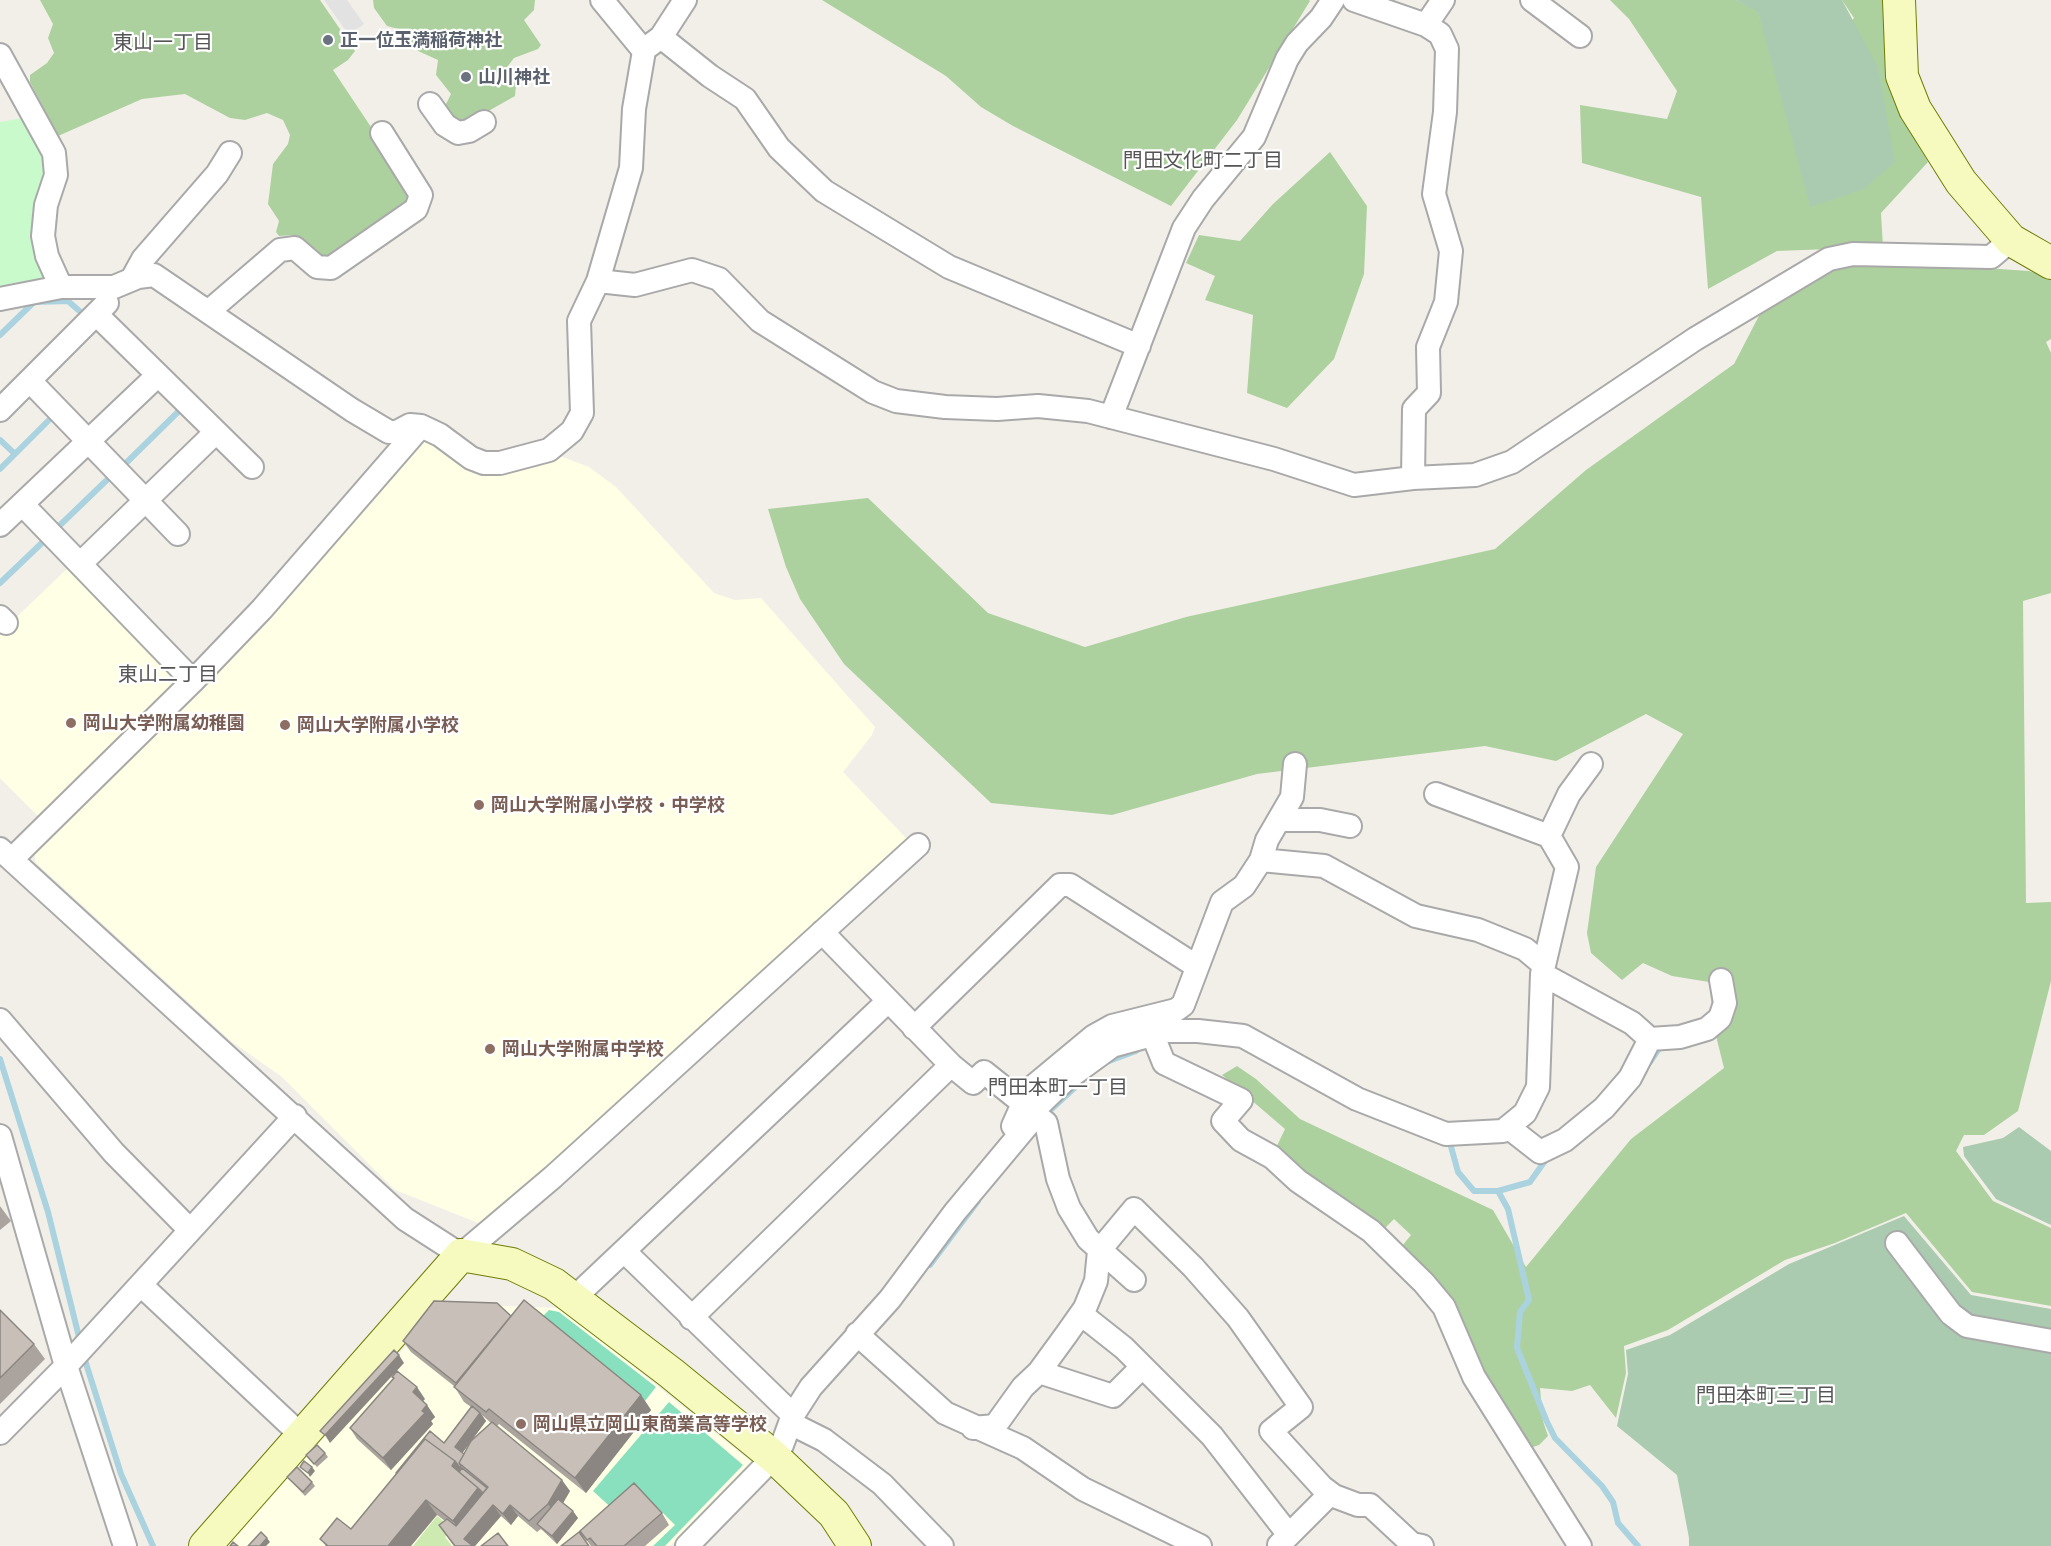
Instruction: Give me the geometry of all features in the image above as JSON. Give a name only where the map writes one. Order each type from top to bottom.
[{"type":"street","points":[[602,0],[652,44],[710,76],[745,99],[779,148],[824,191],[949,267],[1139,346]]},
{"type":"street","points":[[0,299],[61,286],[110,288],[154,275],[343,404],[389,432],[397,432],[410,425],[421,426],[440,435],[464,454],[484,463],[500,463],[531,456],[558,445],[577,425],[582,412],[578,328],[598,281],[631,168],[634,109],[652,44],[686,0]]},
{"type":"street","points":[[1111,417],[1184,228],[1203,199],[1254,137],[1287,59],[1297,43],[1321,18],[1333,0]]},
{"type":"street","points":[[1354,0],[1426,25],[1440,34],[1447,49],[1445,112],[1434,194],[1451,251],[1446,302],[1428,347],[1429,393],[1414,409],[1413,477]]},
{"type":"street","points":[[1426,25],[1443,0]]},
{"type":"street","points":[[1532,0],[1581,36]]},
{"type":"street","points":[[1899,0],[1902,76],[1915,109],[1961,182],[2011,240],[2051,263]]},
{"type":"street","points":[[0,55],[54,153],[56,176],[46,205],[43,236],[47,256],[61,286]]},
{"type":"street","points":[[430,104],[446,125],[458,133],[469,131],[484,122]]},
{"type":"street","points":[[209,311],[279,250],[295,248],[317,267],[331,268],[416,209],[421,201],[421,195],[382,133]]},
{"type":"street","points":[[0,410],[130,281],[143,259],[217,174],[230,153]]},
{"type":"street","points":[[598,281],[635,285],[692,270],[719,279],[760,321],[873,392],[896,401],[945,407],[997,409],[1038,406],[1088,411],[1263,456],[1354,485],[1413,477],[1475,475],[1512,462],[1695,339],[1828,259],[1853,254],[1991,256],[2011,240]]},
{"type":"street","points":[[97,315],[252,467]]},
{"type":"street","points":[[0,525],[158,375]]},
{"type":"street","points":[[30,381],[178,534]]},
{"type":"street","points":[[421,426],[262,609],[193,681],[6,854],[405,1219],[461,1255],[512,1264],[554,1284],[671,1373],[774,1457],[834,1514],[855,1546]]},
{"type":"street","points":[[80,564],[216,432]]},
{"type":"street","points":[[22,504],[193,681]]},
{"type":"street","points":[[1036,1114],[1025,1095],[1094,1036],[1112,1026],[1176,1011],[1183,1005],[1222,902],[1244,886],[1261,860],[1267,840],[1292,797],[1295,764]]},
{"type":"street","points":[[1549,836],[1569,794],[1591,764]]},
{"type":"street","points":[[1436,794],[1549,836],[1567,867],[1543,970],[1538,1087],[1525,1113],[1512,1130]]},
{"type":"street","points":[[1279,820],[1320,820],[1350,826]]},
{"type":"street","points":[[205,1546],[461,1255],[553,1177],[918,845]]},
{"type":"street","points":[[1261,860],[1324,866],[1416,916],[1478,930],[1526,949],[1543,970],[1632,1023],[1650,1039],[1689,1034],[1707,1029],[1720,1018],[1725,1004],[1721,980]]},
{"type":"street","points":[[914,1028],[1060,885],[1070,885],[1196,966]]},
{"type":"street","points":[[822,932],[886,1002],[951,1065],[973,1083],[984,1072],[1046,1124],[1058,1179],[1069,1208],[1088,1239],[1134,1280]]},
{"type":"street","points":[[573,1299],[886,1002]]},
{"type":"street","points":[[0,1020],[114,1153],[190,1230]]},
{"type":"street","points":[[687,1546],[774,1457],[792,1419],[811,1387],[926,1254],[955,1212],[1007,1147],[1009,1134],[1036,1114],[1039,1105],[1091,1060],[1112,1046],[1198,1031],[1243,1036],[1357,1100],[1446,1134],[1512,1130],[1540,1152],[1565,1140],[1604,1108],[1630,1078],[1650,1039]]},
{"type":"street","points":[[1155,1040],[1164,1063],[1217,1086],[1241,1100],[1223,1121],[1241,1140],[1272,1157],[1307,1188],[1371,1231],[1424,1283],[1444,1307],[1474,1377],[1580,1546]]},
{"type":"street","points":[[691,1318],[951,1065]]},
{"type":"street","points":[[0,1433],[76,1355],[295,1116]]},
{"type":"street","points":[[0,1137],[76,1355],[125,1546]]},
{"type":"street","points":[[973,1428],[995,1426],[1081,1314],[1096,1281],[1099,1251],[1134,1209],[1193,1267],[1238,1318],[1301,1407],[1271,1431],[1330,1494],[1358,1505],[1370,1505],[1412,1544],[1422,1546]]},
{"type":"street","points":[[1897,1243],[1951,1314],[1967,1326],[2051,1341]]},
{"type":"street","points":[[624,1251],[792,1419],[882,1484],[942,1546]]},
{"type":"street","points":[[141,1285],[302,1436]]},
{"type":"street","points":[[1081,1314],[1124,1347],[1212,1436],[1284,1540],[1330,1494]]},
{"type":"street","points":[[857,1334],[945,1413],[973,1428],[1023,1448],[1083,1489],[1200,1546]]},
{"type":"street","points":[[1039,1371],[1113,1396],[1143,1366]]},
{"type":"shaded area","points":[[324,0],[347,0],[364,24],[349,35]]},
{"type":"shaded area","points":[[1736,0],[1842,0],[1878,67],[1895,162],[1864,189],[1810,207],[1758,12]]},
{"type":"shaded area","name":"岡山大学附属小学校・中学校","points":[[430,439],[479,471],[557,455],[589,467],[616,487],[714,593],[735,600],[761,598],[875,727],[872,735],[843,772],[906,838],[905,847],[481,1224],[395,1190],[282,1077],[231,1041],[35,862],[35,851],[261,629],[419,442]]},
{"type":"shaded area","name":"岡山大学附属幼稚園","points":[[72,564],[181,677],[180,685],[41,819],[0,778],[0,633]]},
{"type":"shaded area","points":[[2019,1127],[2051,1151],[2051,1225],[1996,1199],[1964,1156],[1963,1147],[2003,1138]]},
{"type":"shaded area","points":[[1904,1216],[1971,1295],[2051,1309],[2051,1546],[1689,1546],[1677,1475],[1617,1426],[1628,1374],[1626,1350],[1670,1335],[1789,1264]]},
{"type":"shaded area","name":"岡山県立岡山東商業高等学校","points":[[451,1304],[561,1308],[754,1464],[670,1546],[227,1546],[442,1306]]},
{"type":"green space","points":[[40,0],[320,0],[355,51],[348,60],[333,70],[375,133],[411,196],[407,206],[334,261],[321,257],[316,249],[293,235],[279,236],[276,232],[279,221],[268,204],[273,164],[288,144],[290,135],[283,120],[267,113],[245,120],[230,118],[185,94],[142,99],[58,136],[30,82],[30,75],[47,63],[54,53],[48,38],[53,24]]},
{"type":"green space","points":[[373,0],[535,0],[534,10],[524,20],[541,45],[538,49],[514,58],[508,66],[516,85],[515,96],[469,122],[455,120],[445,106],[451,94],[436,75],[438,60],[418,51],[402,30],[387,26],[374,8]]},
{"type":"green space","points":[[822,0],[1310,1],[1237,120],[1171,206],[1013,126],[981,107],[946,76]]},
{"type":"green space","points":[[1610,0],[1736,0],[1758,11],[1784,103],[1854,18],[1842,0],[1887,0],[1897,105],[1928,162],[1881,213],[1883,247],[1777,251],[1708,289],[1701,197],[1582,163],[1580,105],[1667,119],[1677,91],[1629,19]]},
{"type":"green space","points":[[23,118],[46,158],[47,277],[43,283],[0,295],[0,122]]},
{"type":"green space","points":[[1330,152],[1367,206],[1364,274],[1334,359],[1287,408],[1247,393],[1253,315],[1205,300],[1215,276],[1186,263],[1199,235],[1240,241],[1273,204]]},
{"type":"green space","points":[[1912,263],[2029,271],[2051,278],[2051,339],[2046,342],[2051,353],[2051,593],[2023,601],[2026,903],[2051,902],[2051,981],[2018,1111],[1984,1135],[1964,1135],[1956,1151],[1993,1201],[2051,1228],[2051,1306],[1972,1292],[1906,1213],[1835,1243],[1785,1260],[1668,1330],[1624,1346],[1626,1373],[1616,1418],[1590,1385],[1572,1391],[1540,1388],[1543,1421],[1548,1436],[1539,1445],[1530,1448],[1398,1251],[1411,1235],[1394,1219],[1380,1233],[1275,1150],[1285,1129],[1222,1075],[1237,1066],[1256,1079],[1300,1119],[1493,1210],[1526,1267],[1631,1139],[1724,1068],[1715,1032],[1709,982],[1672,976],[1643,963],[1622,980],[1591,953],[1587,933],[1596,867],[1683,734],[1646,714],[1556,761],[1485,746],[1257,774],[1112,815],[991,803],[844,664],[800,599],[786,567],[768,509],[868,498],[988,613],[1085,647],[1186,617],[1495,549],[1586,470],[1734,364],[1762,310],[1834,265]]},
{"type":"green space","points":[[549,1310],[559,1312],[656,1387],[645,1401],[542,1317]]},
{"type":"green space","points":[[669,1402],[743,1465],[665,1546],[653,1546],[675,1525],[641,1491],[616,1512],[593,1491]]},
{"type":"green space","points":[[437,1516],[454,1530],[445,1537],[452,1546],[413,1546]]},
{"type":"building","points":[[524,1300],[641,1395],[575,1478],[489,1409],[486,1412],[454,1387]]},
{"type":"building","points":[[434,1301],[497,1303],[511,1316],[456,1383],[403,1341]]},
{"type":"building","points":[[0,1310],[34,1344],[0,1378]]},
{"type":"building","points":[[394,1350],[399,1355],[325,1435],[320,1431]]},
{"type":"building","points":[[397,1371],[417,1387],[413,1392],[427,1405],[422,1411],[425,1413],[383,1458],[350,1428],[394,1378],[392,1377]]},
{"type":"building","points":[[472,1406],[480,1413],[455,1447],[464,1454],[459,1463],[460,1468],[455,1461],[425,1439],[396,1473],[430,1431],[444,1443]]},
{"type":"building","points":[[492,1422],[562,1480],[548,1504],[529,1521],[510,1505],[503,1514],[493,1505],[464,1539],[473,1546],[455,1546],[439,1525],[447,1519],[456,1526],[488,1487],[459,1463],[471,1441]]},
{"type":"building","points":[[425,1439],[455,1461],[452,1466],[478,1488],[453,1521],[426,1500],[388,1546],[326,1546],[320,1539],[337,1518],[351,1529]]},
{"type":"building","points":[[317,1445],[325,1453],[314,1464],[306,1455]]},
{"type":"building","points":[[304,1461],[312,1467],[308,1473],[300,1467]]},
{"type":"building","points":[[297,1467],[312,1482],[303,1492],[287,1477]]},
{"type":"building","points":[[462,1468],[487,1488],[483,1493],[459,1472]]},
{"type":"building","points":[[634,1483],[662,1513],[624,1546],[597,1546],[590,1538],[587,1540],[580,1531]]},
{"type":"building","points":[[558,1499],[573,1511],[552,1536],[537,1524]]},
{"type":"building","points":[[261,1532],[267,1538],[260,1546],[248,1546]]},
{"type":"building","points":[[579,1532],[589,1546],[561,1546]]},
{"type":"building","points":[[498,1533],[508,1546],[481,1546]]},
{"type":"waterway","points":[[0,335],[34,302],[68,301],[84,315]]},
{"type":"waterway","points":[[124,465],[181,409]]},
{"type":"waterway","points":[[0,469],[52,417]]},
{"type":"waterway","points":[[0,440],[15,454]]},
{"type":"waterway","points":[[56,529],[110,477]]},
{"type":"waterway","points":[[0,583],[45,540]]},
{"type":"waterway","points":[[1650,1062],[1658,1050]]},
{"type":"waterway","points":[[1109,1061],[1136,1051]]},
{"type":"waterway","points":[[0,1059],[48,1212],[80,1341]]},
{"type":"waterway","points":[[1045,1115],[1082,1081]]},
{"type":"waterway","points":[[1446,1142],[1450,1143],[1458,1172],[1474,1191],[1498,1191],[1508,1209],[1529,1300],[1520,1312],[1517,1348],[1547,1422],[1555,1438],[1602,1486],[1613,1502],[1618,1523],[1638,1546]]},
{"type":"waterway","points":[[1498,1191],[1530,1182],[1547,1158]]},
{"type":"waterway","points":[[930,1265],[978,1201]]},
{"type":"waterway","points":[[83,1354],[121,1474],[153,1546]]},
{"type":"place","name":"正一位玉満稲荷神社","points":[[328,40]]},
{"type":"place","name":"山川神社","points":[[466,77]]},
{"type":"place","name":"岡山大学附属幼稚園","points":[[71,723]]},
{"type":"place","name":"岡山大学附属小学校","points":[[285,725]]},
{"type":"place","name":"岡山大学附属小学校・中学校","points":[[479,805]]},
{"type":"place","name":"岡山大学附属中学校","points":[[490,1049]]},
{"type":"place","name":"岡山県立岡山東商業高等学校","points":[[521,1424]]},
{"type":"district","name":"東山一丁目","points":[[163,43]]},
{"type":"district","name":"門田文化町二丁目","points":[[1203,161]]},
{"type":"district","name":"東山二丁目","points":[[168,675]]},
{"type":"district","name":"門田本町一丁目","points":[[1058,1088]]},
{"type":"district","name":"門田本町三丁目","points":[[1766,1396]]}]
